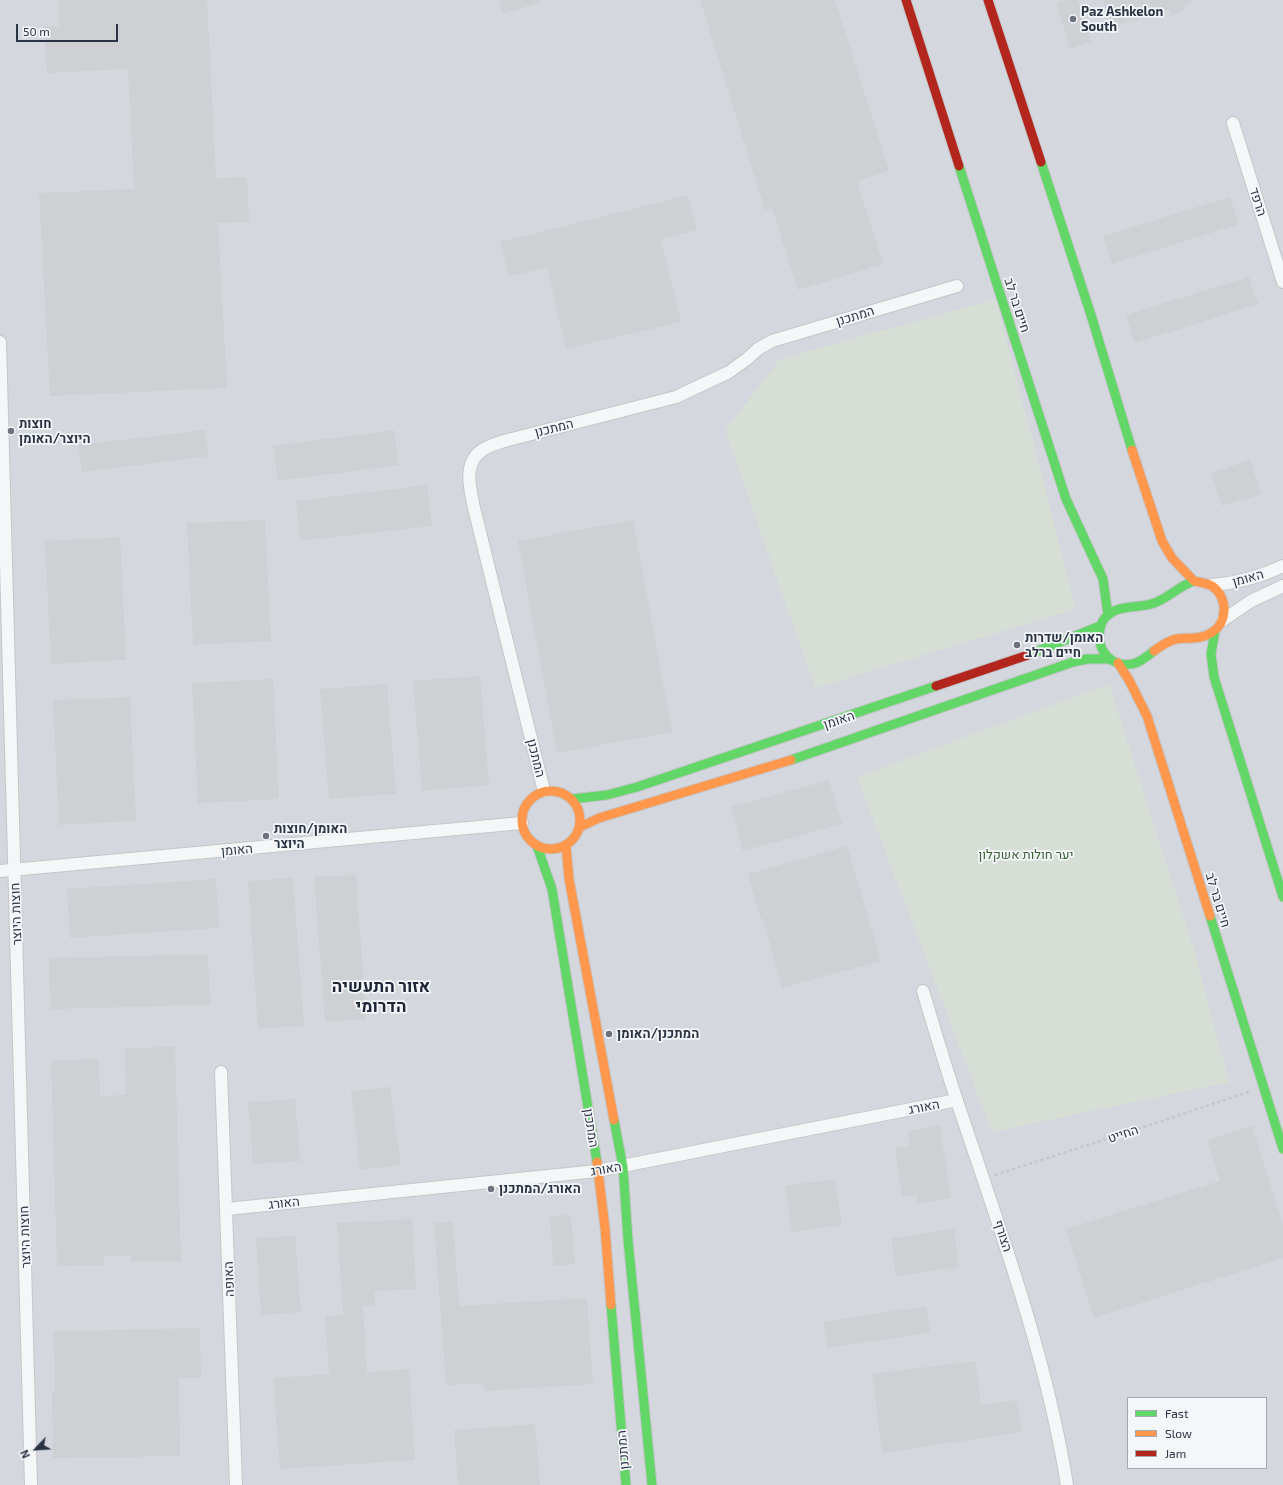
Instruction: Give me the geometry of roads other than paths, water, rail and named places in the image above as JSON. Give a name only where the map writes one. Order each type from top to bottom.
[{"type":"street","name":"חיים בר לב","points":[[906,0],[1066,499],[1103,579],[1108,615]]},
{"type":"street","points":[[988,0],[1091,315],[1152,513],[1162,541],[1172,558],[1194,581]]},
{"type":"street","name":"הרפד","points":[[1233,122],[1283,282]]},
{"type":"street","name":"המתכנן","points":[[544,791],[474,508],[468,478],[471,462],[483,449],[504,440],[676,397],[729,372],[758,349],[772,341],[957,286]]},
{"type":"street","name":"חוצות היוצר","points":[[0,342],[31,1485]]},
{"type":"street","name":"האומן","points":[[1212,585],[1242,581],[1283,566]]},
{"type":"street","points":[[1100,626],[1108,615],[1120,608],[1151,605],[1165,598],[1181,585],[1194,581],[1212,585],[1219,592],[1223,600],[1225,610],[1223,620],[1214,631],[1210,644],[1210,658],[1214,677],[1283,897]]},
{"type":"street","name":"האומן","points":[[1223,620],[1251,601],[1283,586]]},
{"type":"street","name":"חיים בר לב","points":[[1100,626],[1100,644],[1105,655],[1114,661],[1129,680],[1147,716],[1262,1087],[1283,1149]]},
{"type":"street","name":"האומן","points":[[572,799],[607,795],[636,787],[1066,642],[1100,626]]},
{"type":"street","name":"האומן","points":[[580,827],[599,818],[798,758],[1073,662],[1087,659],[1114,661],[1128,665],[1137,663],[1161,645],[1169,641],[1186,637],[1202,637],[1214,631]]},
{"type":"street","points":[[554,790],[564,793],[572,799],[580,812],[580,827],[572,841],[566,846],[552,850],[537,846],[530,840],[524,832],[522,815],[527,803],[536,794],[554,790]]},
{"type":"street","name":"האומן","points":[[0,872],[522,823]]},
{"type":"street","name":"המתכנן","points":[[537,846],[552,889],[598,1171],[605,1228],[626,1485]]},
{"type":"street","name":"המתכנן","points":[[566,846],[575,913],[623,1167],[628,1240],[652,1485]]},
{"type":"street","name":"הצורף","points":[[923,991],[957,1100],[1008,1250],[1034,1341],[1060,1443],[1067,1485]]},
{"type":"street","name":"האופה","points":[[221,1072],[236,1485]]},
{"type":"street","name":"האורג","points":[[227,1209],[598,1171],[957,1100]]},
{"type":"place","name":"Paz Ashkelon South","points":[[1073,19]]},
{"type":"place","name":"חוצות היוצר/האומן","points":[[11,431]]},
{"type":"place","name":"האומן/שדרות חיים ברלב","points":[[1017,645]]},
{"type":"place","name":"האומן/חוצות היוצר","points":[[266,836]]},
{"type":"place","name":"המתכנן/האומן","points":[[609,1034]]},
{"type":"place","name":"האורג/המתכנן","points":[[491,1189]]},
{"type":"district","name":"אזור התעשיה הדרומי","points":[[381,996]]},
{"type":"park label","name":"יער חולות אשקלון","points":[[1026,855]]}]
